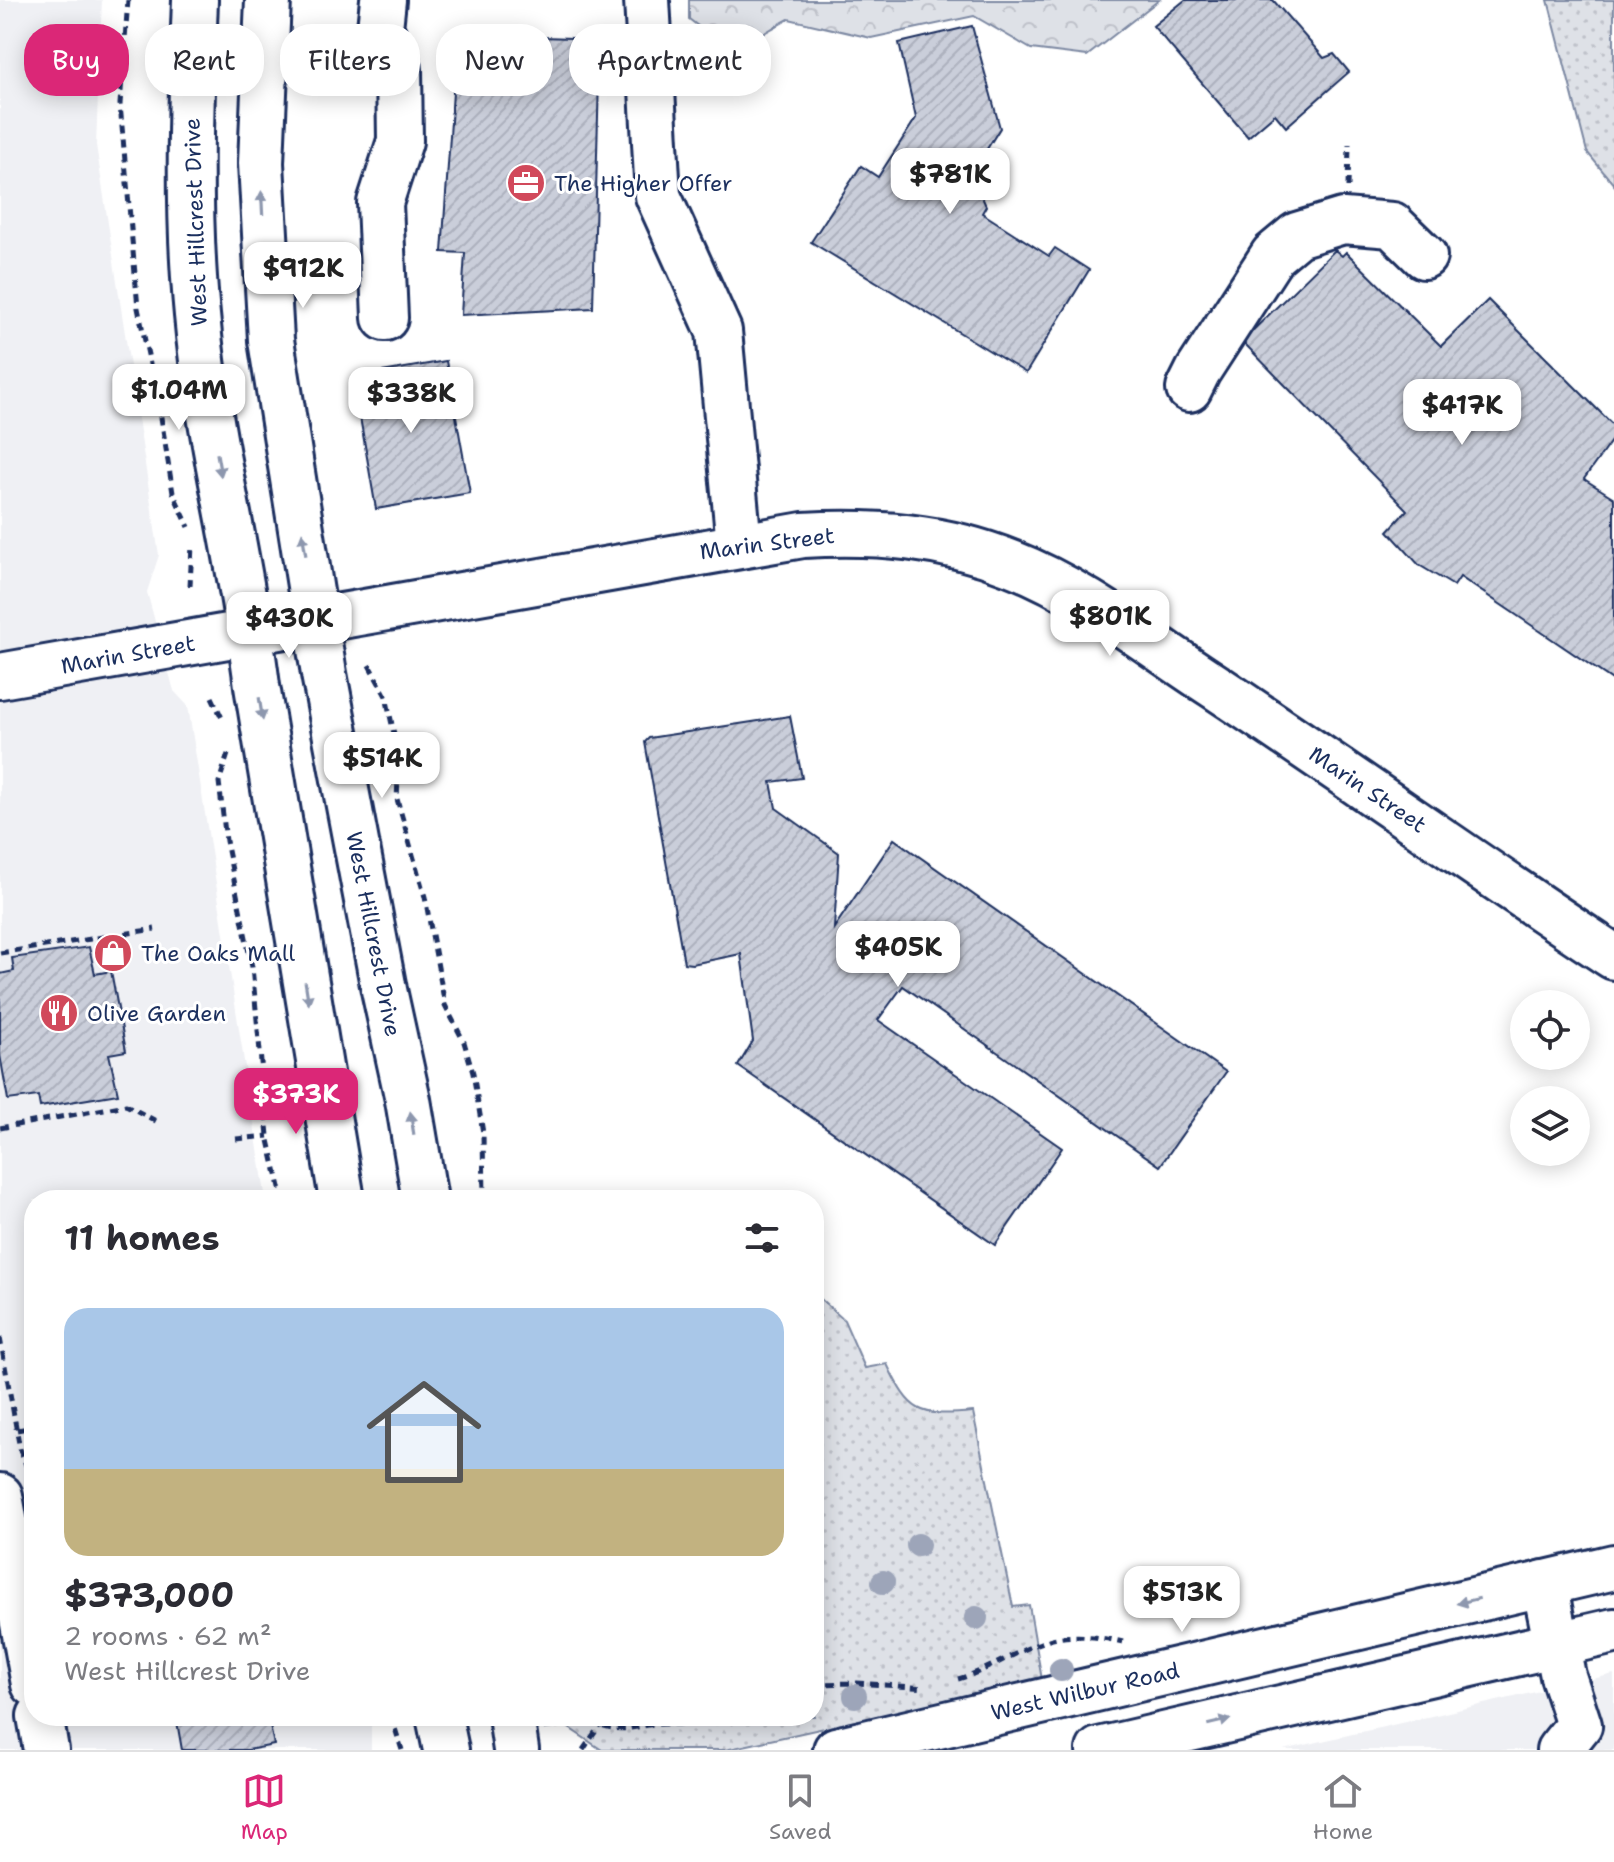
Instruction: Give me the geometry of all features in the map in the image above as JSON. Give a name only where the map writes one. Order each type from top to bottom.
[{"type":"street","name":"West Hillcrest Drive","points":[[195,0],[190,123],[196,315],[251,632],[259,702],[340,1190]]},
{"type":"street","name":"West Hillcrest Drive","points":[[268,0],[261,163],[271,340],[324,674],[423,1190]]},
{"type":"street","points":[[383,0],[380,28],[399,69],[400,141],[380,203],[385,318]]},
{"type":"street","points":[[647,0],[658,196],[719,331],[739,545]]},
{"type":"street","points":[[1189,389],[1273,255],[1297,235],[1343,221],[1392,225],[1424,256]]},
{"type":"street","name":"Marin Street","points":[[0,676],[803,535],[903,535],[951,543],[1012,563],[1072,592],[1304,745],[1614,957]]},
{"type":"street","points":[[16,1487],[24,1575]]},
{"type":"street","name":"West Wilbur Road","points":[[836,1750],[1614,1567]]},
{"type":"street","points":[[1544,1583],[1565,1685],[1579,1725],[1559,1750]]},
{"type":"street","points":[[1099,1750],[1614,1631]]},
{"type":"street","points":[[42,1726],[46,1750]]},
{"type":"street","points":[[441,1726],[446,1750]]},
{"type":"street","points":[[512,1726],[516,1750]]},
{"type":"path","points":[[128,0],[120,104],[138,308],[160,411],[173,493],[189,525],[193,555],[190,586]]},
{"type":"path","points":[[369,665],[386,696],[399,758],[397,799],[425,897],[445,1005],[464,1042],[473,1073],[483,1133],[484,1190]]},
{"type":"path","points":[[212,697],[226,728]]},
{"type":"path","points":[[229,750],[219,782],[226,841],[252,967],[268,1136],[281,1190]]},
{"type":"path","points":[[0,953],[155,929]]},
{"type":"path","points":[[0,1128],[126,1105],[156,1121]]},
{"type":"path","points":[[236,1139],[268,1136]]},
{"type":"path","points":[[0,1338],[20,1449],[16,1487]]},
{"type":"path","points":[[17,1430],[24,1429]]},
{"type":"path","points":[[394,1726],[402,1750]]},
{"type":"path","points":[[583,1750],[599,1726]]},
{"type":"path","points":[[603,1726],[619,1731],[643,1726]]},
{"type":"shaded area","name":"The Oaks Mall","points":[[0,0],[102,0],[101,24],[24,24],[24,96],[98,96],[96,145],[159,555],[147,592],[174,691],[188,706],[264,1190],[24,1190],[24,1726],[371,1726],[371,1750],[0,1750]]},
{"type":"shaded area","points":[[1614,1674],[1614,1750],[1283,1750]]},
{"type":"green space","points":[[689,0],[1159,0],[1087,56],[1031,49],[974,16],[871,38],[789,19],[771,29],[771,24],[696,24],[689,19]]},
{"type":"green space","points":[[1548,0],[1614,0],[1614,185],[1587,152]]},
{"type":"green space","points":[[824,1302],[844,1320],[865,1368],[887,1364],[903,1393],[918,1408],[940,1414],[973,1412],[1013,1607],[1029,1605],[1042,1680],[725,1750],[602,1750],[566,1726],[824,1726]]},
{"type":"building","points":[[1185,0],[1273,0],[1324,58],[1334,54],[1349,72],[1286,127],[1275,114],[1248,137],[1153,26]]},
{"type":"building","points":[[972,26],[1000,128],[967,181],[978,188],[986,206],[982,213],[1049,256],[1055,248],[1089,270],[1026,373],[811,242],[861,166],[878,177],[916,118],[899,43]]},
{"type":"building","points":[[553,37],[569,38],[569,96],[599,96],[593,308],[461,315],[465,253],[442,252],[453,96],[553,96]]},
{"type":"building","points":[[1335,250],[1342,256],[1346,252],[1441,346],[1488,300],[1614,426],[1614,437],[1584,479],[1614,498],[1614,681],[1460,577],[1454,586],[1419,565],[1388,531],[1407,510],[1242,341]]},
{"type":"building","points":[[446,361],[470,493],[376,509],[353,377]]},
{"type":"building","points":[[790,716],[802,778],[771,782],[776,808],[839,853],[834,928],[894,839],[1226,1072],[1160,1166],[903,986],[878,1020],[1062,1148],[995,1245],[738,1066],[753,1041],[741,954],[684,963],[645,742],[649,738]]},
{"type":"building","name":"Olive Garden","points":[[89,947],[95,974],[111,971],[126,1051],[109,1054],[118,1094],[40,1107],[38,1096],[8,1100],[0,1055],[0,974],[14,971],[12,958]]},
{"type":"building","points":[[178,1726],[270,1726],[274,1745],[248,1750],[182,1750]]},
{"type":"place","name":"The Higher Offer","points":[[526,183]]},
{"type":"place","name":"The Oaks Mall","points":[[113,953]]},
{"type":"place","name":"Olive Garden","points":[[59,1013]]}]
